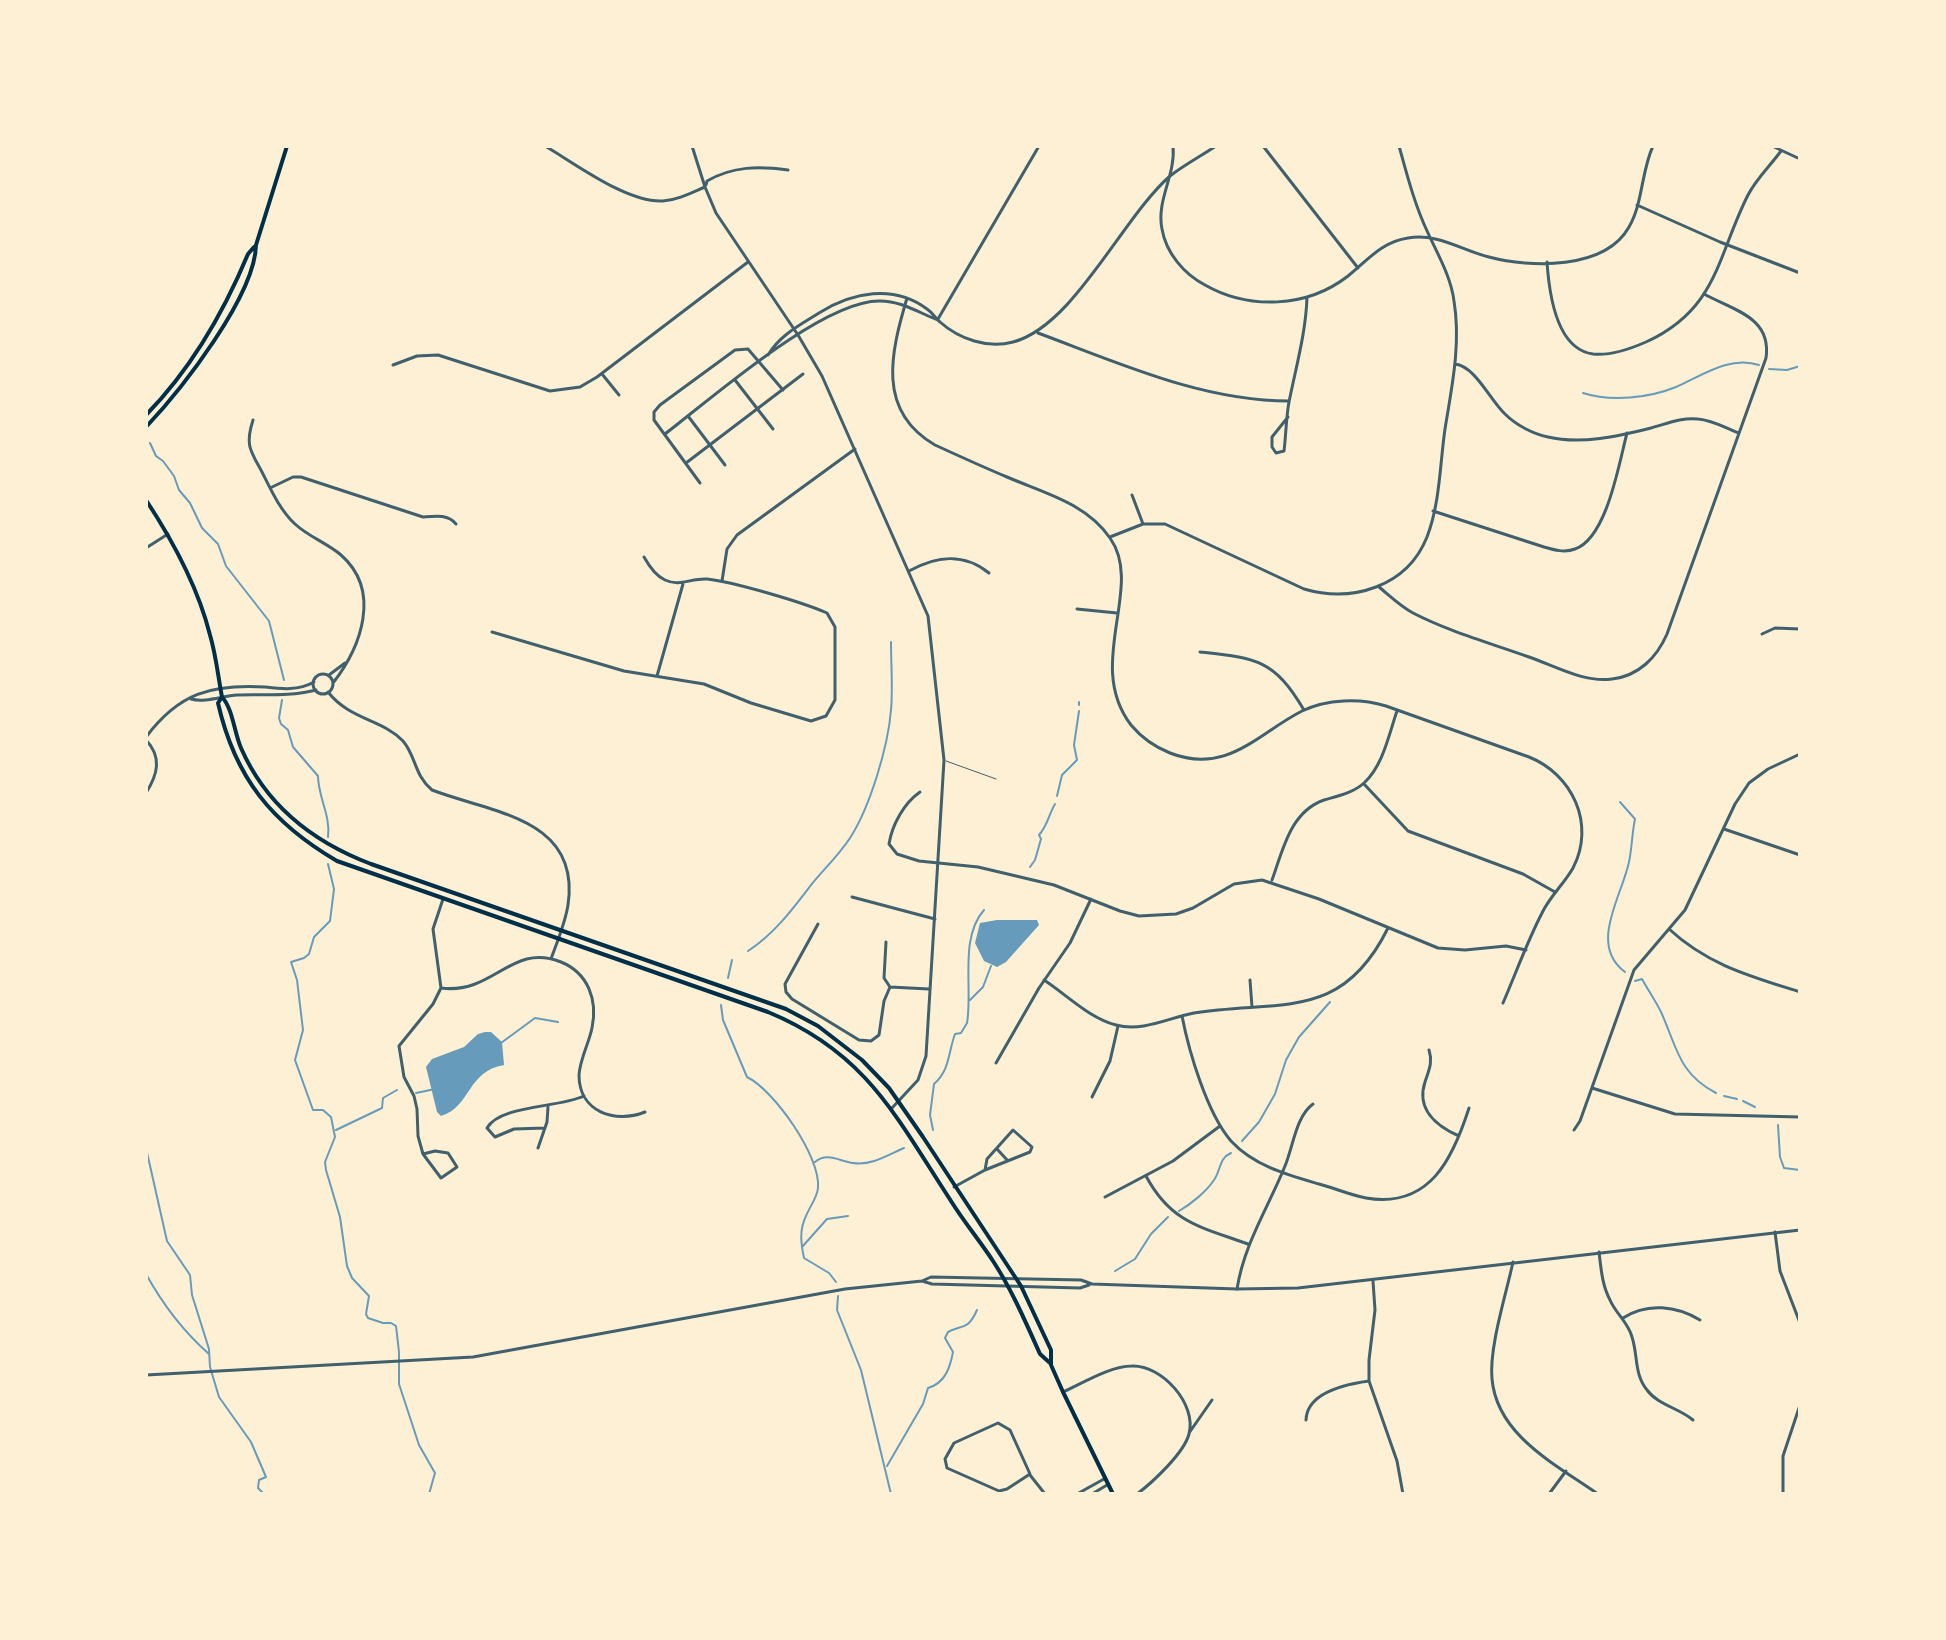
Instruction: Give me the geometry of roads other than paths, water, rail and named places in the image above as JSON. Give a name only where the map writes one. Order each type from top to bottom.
[{"type":"main road","points":[[146,427],[177,393],[213,342],[247,279],[287,146]]},
{"type":"main road","points":[[146,415],[197,354],[223,310],[248,254],[256,245]]},
{"type":"main road","points":[[146,500],[168,534],[206,618],[222,697],[227,703],[239,744],[254,773],[279,806],[312,835],[337,850],[768,1002],[802,1017],[832,1036],[862,1060],[898,1102],[1016,1278],[1051,1350],[1051,1365]]},
{"type":"main road","points":[[222,697],[218,703],[232,751],[256,792],[285,825],[337,861],[784,1019],[841,1054],[869,1080],[892,1108],[1002,1277],[1040,1354],[1051,1365],[1113,1494]]},
{"type":"street","points":[[545,146],[624,192],[644,199],[674,199],[705,187],[709,180],[731,170],[752,167],[788,170]]},
{"type":"street","points":[[692,146],[705,187],[727,231],[822,376],[909,571],[930,627],[944,760],[924,1067],[915,1085],[892,1108]]},
{"type":"street","points":[[938,320],[1039,146]]},
{"type":"street","points":[[1173,146],[1173,162],[1161,209],[1162,230],[1172,255],[1187,273],[1210,288],[1247,300],[1280,302],[1327,289],[1388,244],[1408,238],[1430,237],[1498,259],[1547,262],[1577,259],[1613,246],[1629,227],[1653,146]]},
{"type":"street","points":[[665,434],[759,361],[829,316],[855,304],[880,301],[905,305],[938,320],[967,339],[1002,344],[1038,333],[1061,312],[1170,177],[1216,146]]},
{"type":"street","points":[[1263,146],[1358,268]]},
{"type":"street","points":[[1110,537],[1143,524],[1165,524],[1315,592],[1348,594],[1379,587],[1416,556],[1427,537],[1433,511],[1458,337],[1453,295],[1399,146]]},
{"type":"street","points":[[1772,146],[1800,159]]},
{"type":"street","points":[[1547,262],[1560,327],[1573,345],[1591,353],[1620,352],[1650,340],[1681,320],[1704,294],[1719,270],[1749,193],[1781,151]]},
{"type":"street","points":[[1637,205],[1800,273]]},
{"type":"street","points":[[393,365],[417,356],[438,355],[550,391],[580,387],[602,374],[748,262]]},
{"type":"street","points":[[768,355],[778,340],[794,329],[825,309],[854,296],[880,293],[907,298],[931,311],[938,320]]},
{"type":"street","points":[[1379,587],[1400,605],[1429,620],[1585,677],[1609,680],[1632,674],[1652,658],[1664,641],[1764,364],[1765,338],[1758,324],[1751,317],[1704,294]]},
{"type":"street","points":[[1288,417],[1271,441],[1273,451],[1278,454],[1284,451],[1288,417],[1289,401],[1307,297]]},
{"type":"street","points":[[907,298],[893,352],[891,374],[899,404],[917,433],[935,445],[1087,513],[1110,537],[1119,554],[1122,569],[1112,666],[1116,697],[1136,732],[1157,747],[1189,758],[1223,757],[1238,752],[1304,710],[1331,703],[1376,703],[1536,760],[1561,778],[1576,803],[1582,832],[1575,864],[1540,916],[1503,1003]]},
{"type":"street","points":[[1038,333],[1210,393],[1252,400],[1289,401]]},
{"type":"street","points":[[700,483],[654,420],[654,412],[660,405],[735,350],[748,349],[783,390]]},
{"type":"street","points":[[1455,364],[1471,370],[1480,386],[1507,416],[1544,436],[1579,440],[1696,419],[1739,433]]},
{"type":"street","points":[[602,374],[619,395]]},
{"type":"street","points":[[686,463],[803,374]]},
{"type":"street","points":[[735,380],[773,429]]},
{"type":"street","points":[[688,416],[725,465]]},
{"type":"street","points":[[191,699],[298,694],[316,690],[323,694],[328,692],[348,660],[365,618],[366,607],[358,576],[344,558],[295,524],[270,488],[248,446],[253,420]]},
{"type":"street","points":[[1433,511],[1544,547],[1575,550],[1596,532],[1627,433]]},
{"type":"street","points":[[721,582],[727,549],[737,535],[855,449]]},
{"type":"street","points":[[270,488],[293,477],[301,477],[423,517],[450,519],[456,524]]},
{"type":"street","points":[[1132,495],[1143,524]]},
{"type":"street","points":[[146,548],[168,534]]},
{"type":"street","points":[[492,632],[624,671],[704,684],[766,708],[811,721],[823,718],[832,709],[835,700],[835,627],[830,616],[819,610],[721,582],[700,579],[683,584],[662,578],[644,557]]},
{"type":"street","points":[[909,571],[929,561],[949,558],[969,561],[989,573]]},
{"type":"street","points":[[657,676],[683,584]]},
{"type":"street","points":[[1077,609],[1117,613]]},
{"type":"street","points":[[1762,634],[1775,628],[1800,629]]},
{"type":"street","points":[[1200,652],[1259,661],[1286,683],[1304,710]]},
{"type":"street","points":[[146,793],[156,771],[157,756],[146,738],[169,709],[196,694],[220,689],[293,689],[314,682],[318,675],[332,674],[348,660]]},
{"type":"street","points":[[326,675],[333,683]]},
{"type":"street","points":[[314,682],[316,690]]},
{"type":"street","points":[[328,692],[343,709],[387,730],[402,741],[421,779],[432,790],[525,822],[549,837],[562,857],[568,881],[568,904],[551,959]]},
{"type":"street","points":[[1271,882],[1290,832],[1301,816],[1321,801],[1363,784],[1377,767],[1397,711]]},
{"type":"street","points":[[1574,1130],[1580,1121],[1630,979],[1647,952],[1685,910],[1735,804],[1749,783],[1768,769],[1800,754]]},
{"type":"street","points":[[1363,784],[1408,831],[1523,874],[1555,892]]},
{"type":"street","points":[[920,792],[911,798],[897,821],[889,844],[897,854],[938,864],[966,865],[1054,885],[1134,915],[1166,916],[1193,908],[1242,882],[1271,882],[1429,945],[1449,950],[1506,946],[1526,950]]},
{"type":"street","points":[[1724,829],[1800,855]]},
{"type":"street","points":[[852,897],[935,919]]},
{"type":"street","points":[[423,1154],[435,1151],[448,1153],[457,1167],[441,1178],[423,1154],[414,1096],[404,1077],[399,1046],[433,1004],[441,988],[433,929],[443,899]]},
{"type":"street","points":[[996,1063],[1044,980],[1070,943],[1091,899]]},
{"type":"street","points":[[818,924],[785,984],[786,992],[792,999],[859,1040],[871,1041],[879,1035],[884,1001],[890,987]]},
{"type":"street","points":[[1044,980],[1094,1015],[1118,1026],[1143,1027],[1182,1016],[1298,1004],[1338,989],[1368,963],[1388,928]]},
{"type":"street","points":[[1669,929],[1689,947],[1717,964],[1800,992]]},
{"type":"street","points":[[886,942],[884,978],[890,987]]},
{"type":"street","points":[[441,988],[463,990],[478,985],[521,959],[551,959],[569,966],[588,986],[594,1002],[592,1028],[580,1067],[584,1096],[598,1112],[614,1117],[626,1118],[645,1112]]},
{"type":"street","points":[[1250,980],[1252,1007]]},
{"type":"street","points":[[890,987],[930,989]]},
{"type":"street","points":[[1182,1016],[1191,1053],[1220,1126],[1245,1154],[1282,1172],[1363,1198],[1405,1196],[1439,1175],[1452,1156],[1469,1108]]},
{"type":"street","points":[[1092,1097],[1110,1061],[1118,1026]]},
{"type":"street","points":[[1429,1050],[1432,1061],[1423,1102],[1439,1127],[1459,1136]]},
{"type":"street","points":[[1591,1088],[1675,1114],[1800,1117]]},
{"type":"street","points":[[545,1128],[514,1129],[495,1137],[487,1128],[491,1121],[500,1116],[584,1096]]},
{"type":"street","points":[[1237,1289],[1248,1244],[1282,1172],[1304,1112],[1313,1104]]},
{"type":"street","points":[[538,1148],[548,1107]]},
{"type":"street","points":[[1105,1197],[1186,1153],[1220,1126]]},
{"type":"street","points":[[954,1187],[1032,1150],[1028,1142],[1013,1130],[985,1163],[985,1170]]},
{"type":"street","points":[[997,1149],[1009,1162]]},
{"type":"street","points":[[1146,1176],[1161,1201],[1178,1216],[1248,1244]]},
{"type":"street","points":[[146,1375],[407,1362],[505,1353],[835,1290],[922,1281],[931,1277],[1081,1280],[1092,1284],[1237,1289],[1298,1288],[1800,1230]]},
{"type":"street","points":[[1775,1232],[1780,1271],[1800,1323]]},
{"type":"street","points":[[1599,1252],[1609,1299],[1623,1318],[1633,1340],[1636,1368],[1643,1385],[1654,1397],[1693,1420]]},
{"type":"street","points":[[1513,1262],[1495,1348],[1493,1387],[1514,1430],[1537,1451],[1598,1494]]},
{"type":"street","points":[[922,1281],[932,1284],[1080,1288],[1092,1284]]},
{"type":"street","points":[[1373,1281],[1375,1310],[1369,1381],[1397,1461],[1403,1494]]},
{"type":"street","points":[[1623,1318],[1635,1311],[1669,1308],[1684,1311],[1700,1320]]},
{"type":"street","points":[[1063,1392],[1127,1366],[1147,1368],[1169,1381],[1178,1393],[1190,1424],[1189,1433]]},
{"type":"street","points":[[1306,1420],[1307,1410],[1325,1394],[1343,1386],[1369,1381]]},
{"type":"street","points":[[1137,1494],[1167,1466],[1212,1400]]},
{"type":"street","points":[[1783,1494],[1783,1456],[1800,1405]]},
{"type":"street","points":[[1030,1474],[999,1491],[949,1470],[945,1459],[954,1443],[998,1423],[1012,1432],[1030,1474],[1045,1494]]},
{"type":"street","points":[[1549,1494],[1566,1471]]},
{"type":"street","points":[[1077,1494],[1104,1479]]},
{"type":"street","points":[[1092,1494],[1107,1485]]},
{"type":"lane","points":[[944,760],[996,779]]},
{"type":"water","points":[[1037,920],[1039,925],[1006,962],[997,967],[984,961],[975,943],[980,923]]},
{"type":"water","points":[[491,1032],[502,1042],[504,1065],[483,1074],[458,1105],[441,1116],[437,1112],[426,1067],[432,1059],[464,1047],[478,1034]]},
{"type":"waterway","points":[[1583,393],[1618,398],[1642,396],[1676,387],[1727,365],[1759,365]]},
{"type":"waterway","points":[[1769,369],[1787,370],[1800,366]]},
{"type":"waterway","points":[[150,443],[156,456],[174,476],[202,528],[218,544],[226,566],[269,621],[284,680]]},
{"type":"waterway","points":[[748,951],[782,921],[836,856],[850,838],[864,810],[877,776],[889,725],[891,642]]},
{"type":"waterway","points":[[282,700],[281,724],[288,730],[293,747],[318,776],[328,822],[328,837]]},
{"type":"waterway","points":[[1057,796],[1062,775],[1077,760],[1074,745],[1079,711]]},
{"type":"waterway","points":[[1620,802],[1635,819],[1629,862],[1608,934],[1614,961],[1625,972]]},
{"type":"waterway","points":[[1030,867],[1041,839],[1039,835],[1055,804]]},
{"type":"waterway","points":[[328,864],[334,889],[330,921],[314,937],[309,954],[291,962],[297,980],[303,1030],[295,1060],[313,1110],[323,1110],[331,1117],[335,1137],[325,1162],[340,1217],[347,1266],[352,1278],[369,1296],[368,1318],[396,1326],[399,1384],[419,1445],[435,1473],[429,1494]]},
{"type":"waterway","points":[[933,1130],[930,1115],[934,1084],[946,1067],[955,1034],[961,1033],[967,1023],[969,949],[976,922],[984,910]]},
{"type":"waterway","points":[[728,978],[732,960]]},
{"type":"waterway","points":[[970,1000],[983,987],[991,966]]},
{"type":"waterway","points":[[1635,981],[1642,979],[1654,999],[1686,1068],[1716,1093]]},
{"type":"waterway","points":[[1242,1141],[1259,1122],[1275,1094],[1286,1060],[1299,1037],[1330,1002]]},
{"type":"waterway","points":[[721,1005],[723,1020],[747,1077],[770,1095],[782,1110],[812,1159],[818,1188],[802,1226],[803,1253],[804,1258],[829,1273],[836,1282]]},
{"type":"waterway","points":[[501,1043],[535,1018],[558,1022]]},
{"type":"waterway","points":[[416,1093],[435,1089]]},
{"type":"waterway","points":[[336,1130],[382,1108],[383,1098],[397,1090]]},
{"type":"waterway","points":[[1724,1096],[1737,1099]]},
{"type":"waterway","points":[[1743,1101],[1755,1107]]},
{"type":"waterway","points":[[1778,1125],[1780,1157],[1784,1168],[1800,1170]]},
{"type":"waterway","points":[[146,1148],[167,1241],[190,1275],[192,1295],[209,1349],[210,1367],[219,1397],[251,1442],[266,1477],[259,1480],[258,1488],[264,1494]]},
{"type":"waterway","points":[[815,1162],[829,1157],[866,1163],[904,1148]]},
{"type":"waterway","points":[[1179,1211],[1207,1189],[1224,1158],[1231,1153]]},
{"type":"waterway","points":[[802,1247],[827,1219],[848,1216]]},
{"type":"waterway","points":[[1115,1271],[1135,1259],[1151,1234],[1168,1217]]},
{"type":"waterway","points":[[146,1274],[174,1317],[209,1354]]},
{"type":"waterway","points":[[838,1296],[837,1310],[861,1370],[891,1494]]},
{"type":"waterway","points":[[887,1466],[923,1404],[928,1388],[939,1383],[948,1369],[953,1352],[945,1338],[948,1332],[968,1324],[977,1310]]}]
